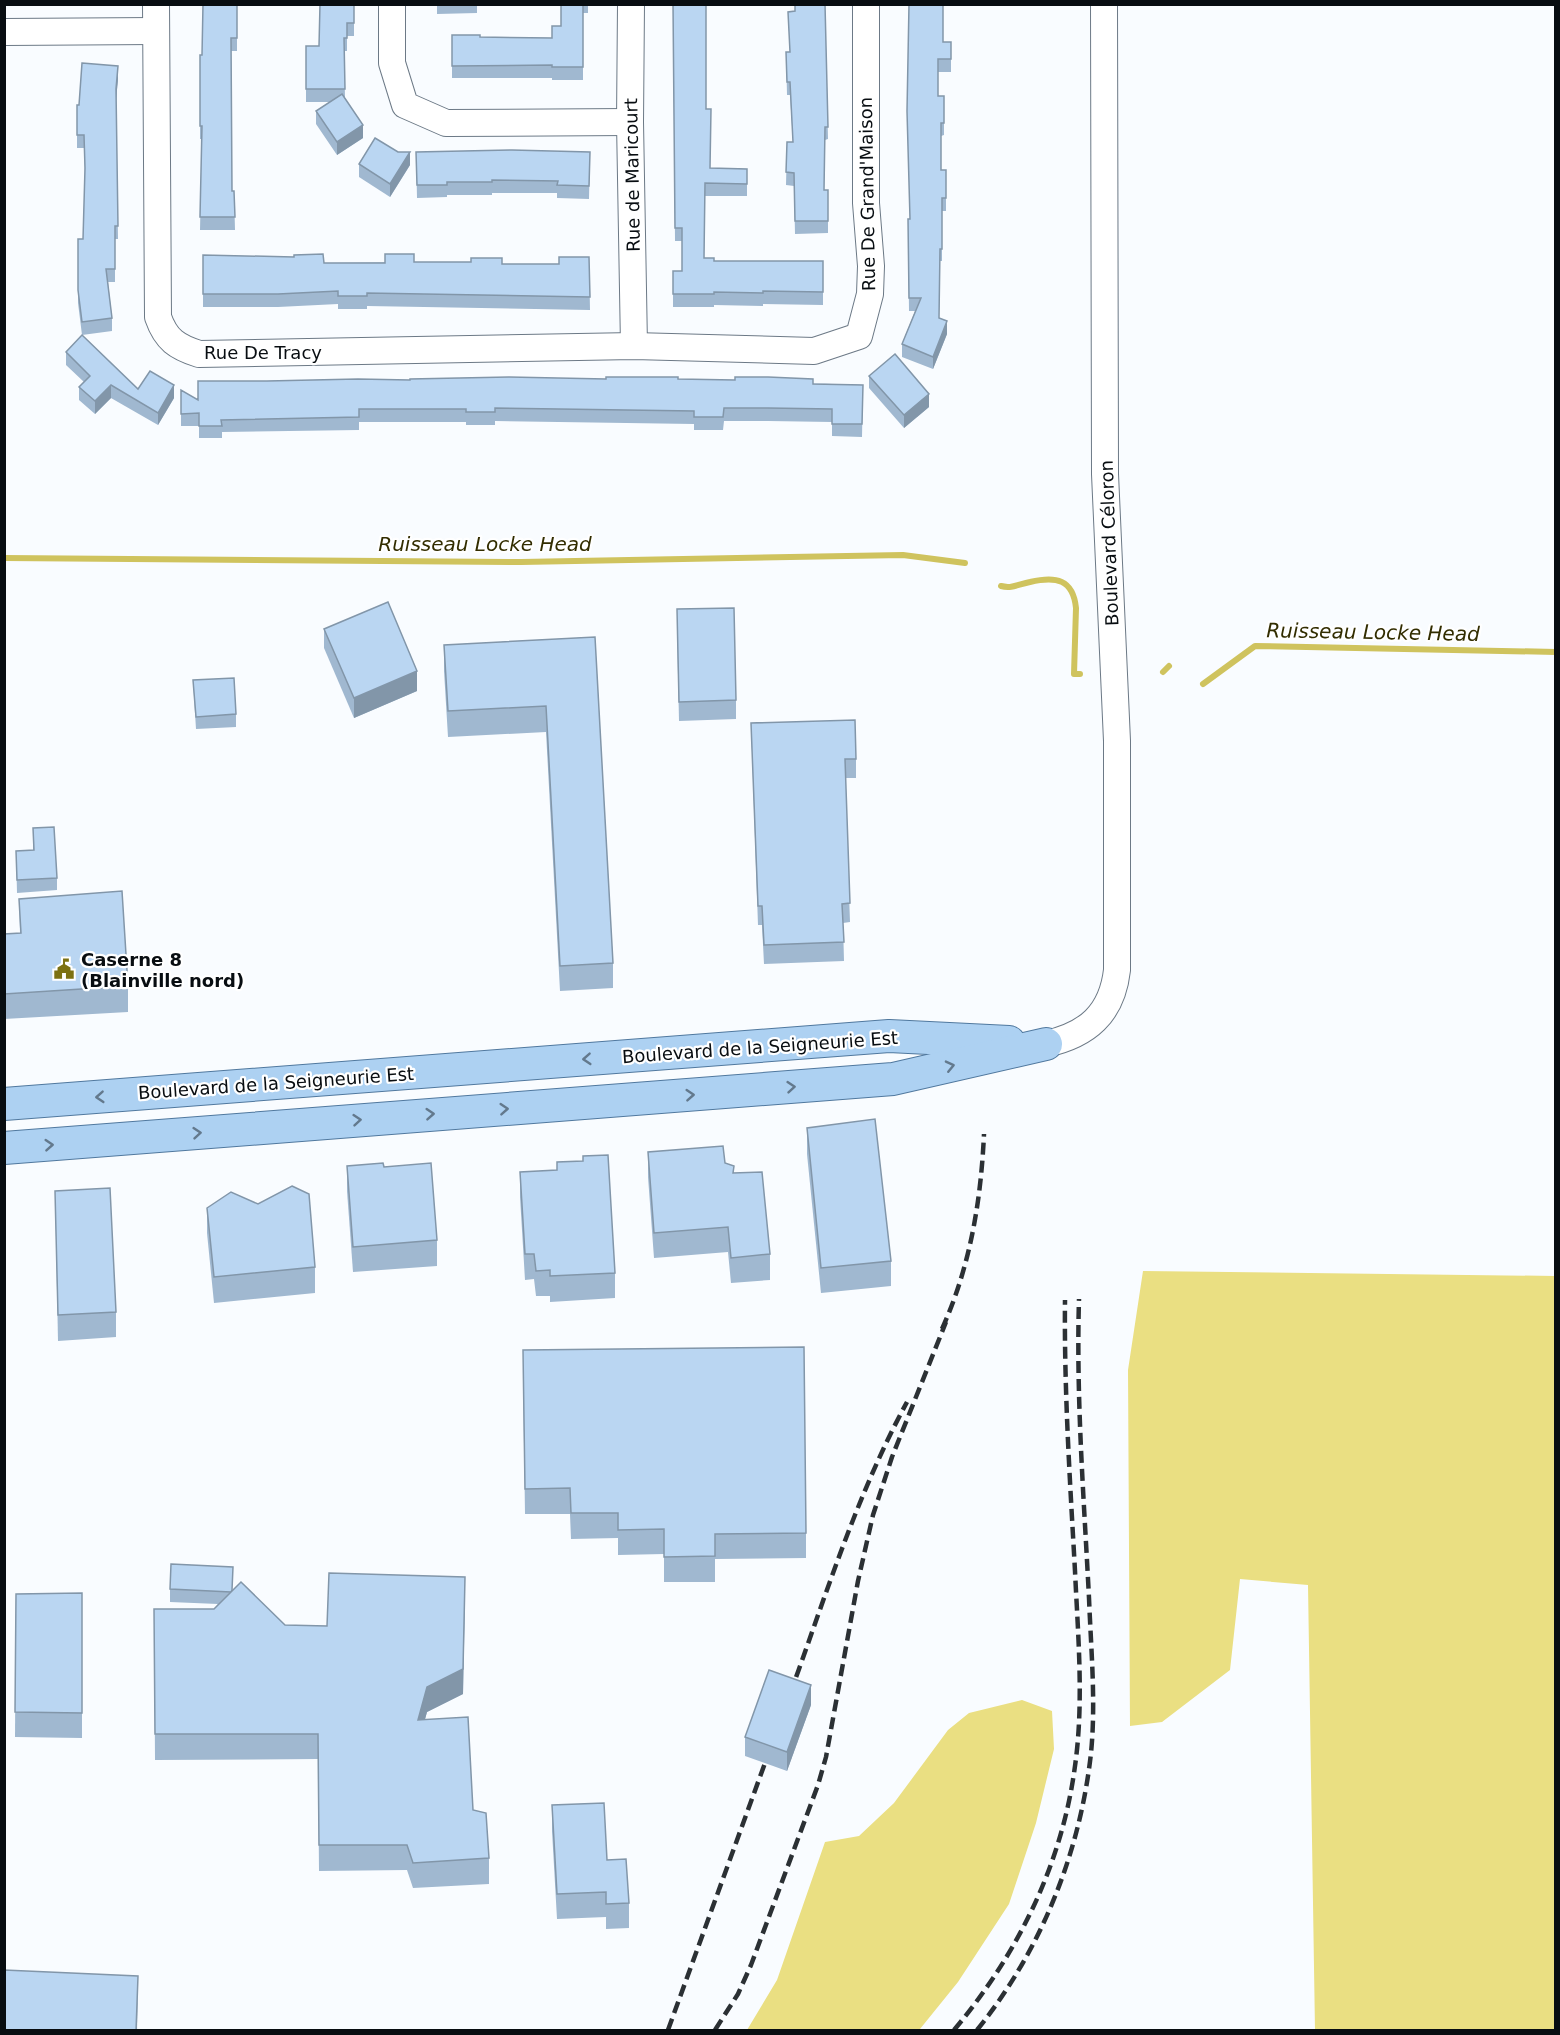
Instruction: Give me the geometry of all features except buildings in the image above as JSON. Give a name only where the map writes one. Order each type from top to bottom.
[{"type":"main road","name":"Boulevard de la Seigneurie Est","points":[[4,1104],[889,1036],[1046,1044]]},
{"type":"main road","points":[[4,1148],[893,1079],[1046,1044]]},
{"type":"main road","points":[[730,1049],[733,1092]]},
{"type":"main road","points":[[464,1069],[467,1111]]},
{"type":"main road","points":[[389,1075],[393,1117]]},
{"type":"main road","points":[[226,1087],[229,1130]]},
{"type":"main road","points":[[162,1092],[165,1136]]},
{"type":"street","name":"Rue De Tracy","points":[[156,4],[157,305],[158,317],[164,333],[182,348],[200,354],[634,346]]},
{"type":"street","points":[[392,4],[392,63],[405,105],[446,123],[630,122]]},
{"type":"street","name":"Rue de Maricourt","points":[[632,4],[630,122],[634,346]]},
{"type":"street","name":"Rue De Grand'Maison","points":[[634,346],[814,351],[859,336],[870,294],[871,266],[866,203],[866,4]]},
{"type":"street","name":"Boulevard Céloron","points":[[1046,1044],[1070,1037],[1098,1018],[1110,998],[1117,970],[1117,732],[1105,464],[1104,4]]},
{"type":"street","points":[[4,32],[155,32]]},
{"type":"shaded area","points":[[1143,1271],[1555,1276],[1555,2030],[1315,2030],[1308,1585],[1240,1579],[1230,1670],[1162,1722],[1130,1726],[1128,1370]]},
{"type":"shaded area","points":[[1022,1700],[1052,1711],[1054,1749],[1036,1823],[1009,1904],[958,1982],[920,2029],[747,2030],[777,1980],[825,1842],[859,1836],[894,1803],[948,1730],[969,1713]]},
{"type":"waterway","name":"Ruisseau Locke Head","points":[[4,558],[521,562],[903,555],[965,563]]},
{"type":"waterway","name":"Ruisseau Locke Head","points":[[1001,586],[1012,587],[1048,579],[1067,585],[1076,608],[1074,674],[1080,674]]},
{"type":"waterway","name":"Ruisseau Locke Head","points":[[1203,684],[1255,646],[1556,652]]},
{"type":"waterway","name":"Ruisseau Locke Head","points":[[1163,672],[1169,666]]},
{"type":"railway","points":[[942,1329],[967,1258],[977,1209],[984,1134]]},
{"type":"railway","points":[[977,2030],[1000,2000],[1020,1968],[1054,1900],[1067,1864],[1086,1791],[1091,1753],[1093,1676],[1080,1411],[1079,1299]]},
{"type":"railway","points":[[954,2030],[998,1971],[1033,1907],[1048,1873],[1059,1838],[1069,1803],[1075,1766],[1080,1669],[1066,1402],[1065,1300]]},
{"type":"railway","points":[[715,2030],[738,1994],[751,1965],[818,1785],[826,1757],[858,1581],[873,1515],[892,1457],[946,1322]]},
{"type":"railway","points":[[790,1694],[858,1509],[907,1402]]},
{"type":"railway","points":[[668,2030],[765,1763]]},
{"type":"place","name":"Caserne 8 (Blainville nord)","points":[[64,969]]}]
